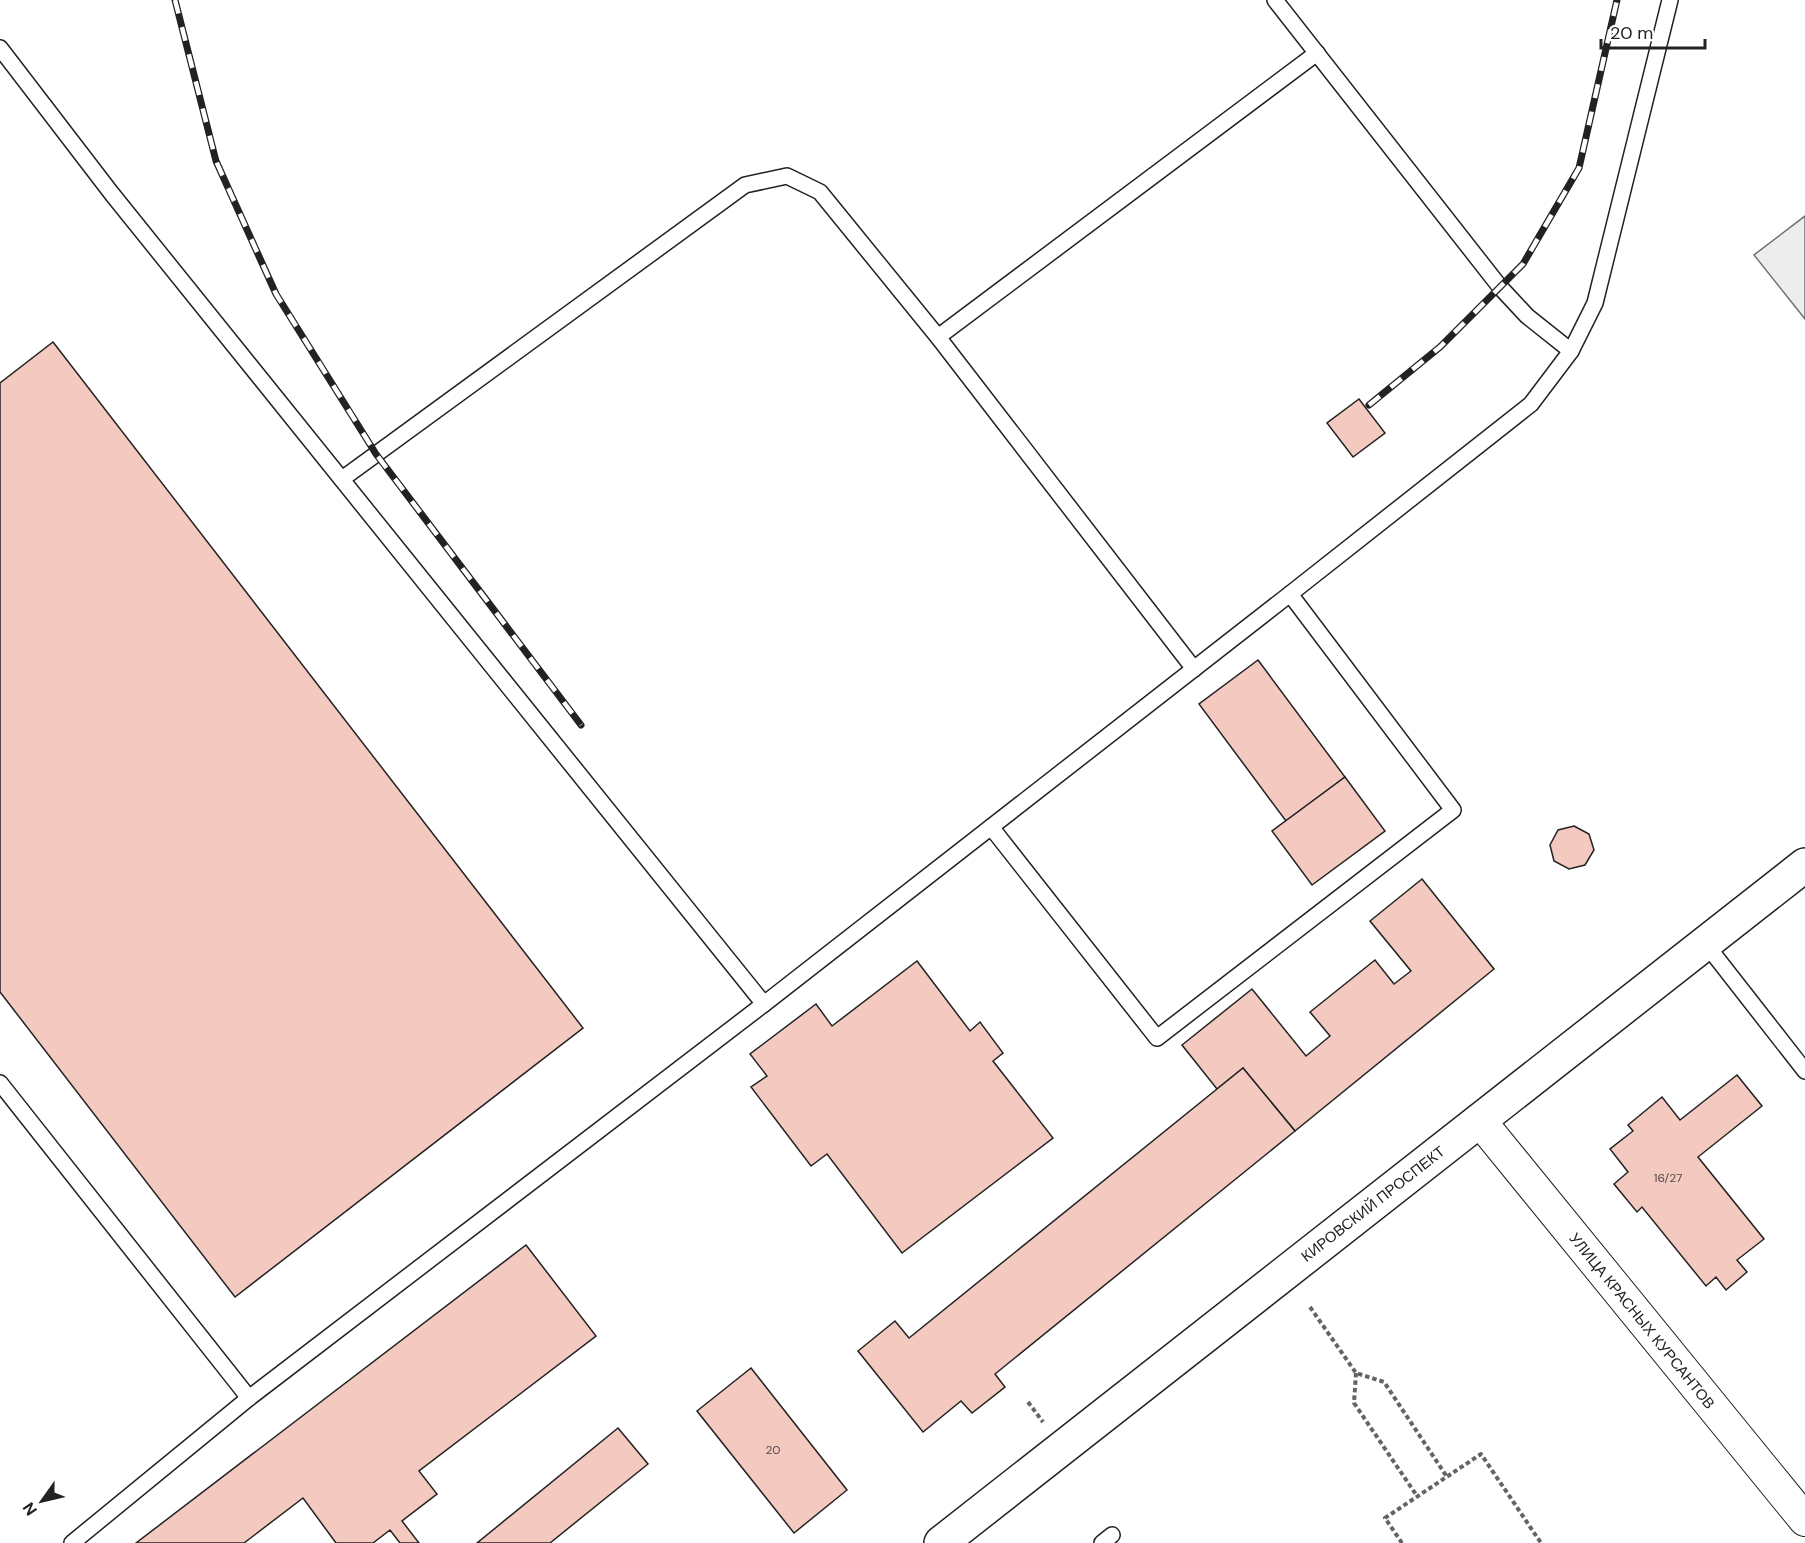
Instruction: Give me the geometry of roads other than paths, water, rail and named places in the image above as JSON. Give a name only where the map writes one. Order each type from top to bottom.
[{"type":"main road","name":"КИРОВСКИЙ ПРОСПЕКТ","points":[[941,1543],[1805,865]]},
{"type":"street","name":"УЛИЦА КРАСНЫХ КУРСАНТОВ","points":[[1480,1121],[1805,1520]]},
{"type":"lane","points":[[1275,0],[1500,287],[1527,316],[1571,351]]},
{"type":"lane","points":[[72,1543],[249,1398],[764,1004],[1532,404],[1571,351],[1595,303],[1670,0]]},
{"type":"lane","points":[[0,48],[112,194],[764,1004]]},
{"type":"lane","points":[[938,337],[1317,53]]},
{"type":"lane","points":[[342,479],[745,185],[787,176],[819,192],[938,337],[1194,669]]},
{"type":"lane","points":[[991,827],[1157,1038],[1453,810],[1290,594]]},
{"type":"lane","points":[[1705,943],[1805,1071]]},
{"type":"lane","points":[[0,1083],[249,1398]]},
{"type":"railway","points":[[175,0],[216,161],[276,294],[376,454],[581,725]]},
{"type":"railway","points":[[1369,405],[1440,347],[1523,264],[1579,168],[1617,0]]}]
